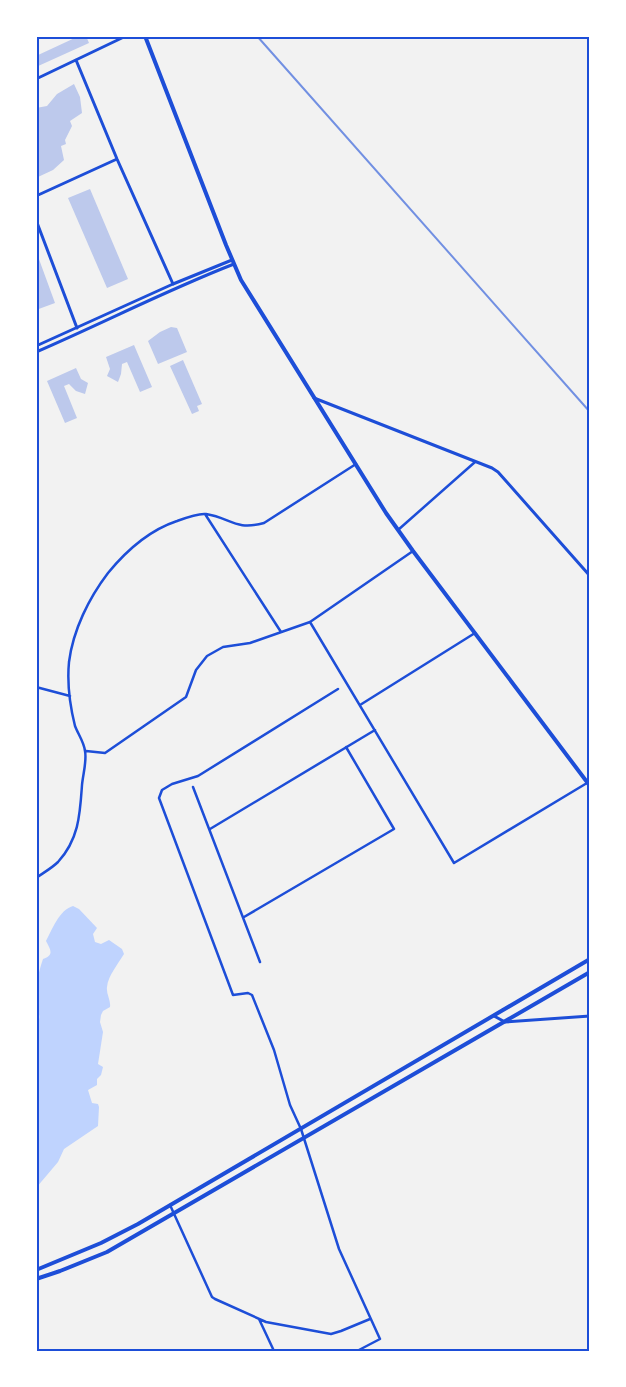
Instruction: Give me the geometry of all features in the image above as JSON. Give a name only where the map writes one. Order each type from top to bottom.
[{"type":"main road","points":[[145,36],[232,260],[254,302],[398,530],[589,785]]},
{"type":"main road","points":[[36,1270],[101,1243],[170,1205],[590,959]]},
{"type":"main road","points":[[36,1279],[107,1252],[590,972]]},
{"type":"street","points":[[36,78],[126,36]]},
{"type":"street","points":[[76,60],[117,159],[173,284]]},
{"type":"street","points":[[36,196],[117,159]]},
{"type":"street","points":[[36,220],[77,328]]},
{"type":"street","points":[[36,346],[173,284],[232,260]]},
{"type":"street","points":[[36,352],[234,264]]},
{"type":"street","points":[[314,398],[498,472],[590,576]]},
{"type":"street","points":[[398,530],[476,462]]},
{"type":"street","points":[[36,878],[57,863],[69,847],[79,822],[85,751],[75,726],[70,696],[69,662],[76,634],[97,588],[123,557],[160,528],[176,521],[205,514],[239,526],[253,526],[264,523],[356,464]]},
{"type":"street","points":[[205,514],[281,632]]},
{"type":"street","points":[[85,751],[105,753],[186,697],[196,670],[207,656],[223,648],[250,644],[310,622],[413,551]]},
{"type":"street","points":[[310,622],[454,863],[589,785]]},
{"type":"street","points":[[360,705],[475,633]]},
{"type":"street","points":[[36,688],[70,696]]},
{"type":"street","points":[[338,689],[198,776],[172,784],[162,790],[159,798],[233,995],[248,993],[252,995],[274,1050],[290,1105],[301,1128],[339,1249],[380,1339],[358,1351]]},
{"type":"street","points":[[210,829],[375,730]]},
{"type":"street","points":[[244,917],[394,829],[346,747]]},
{"type":"street","points":[[193,786],[260,962]]},
{"type":"street","points":[[494,1016],[505,1022],[590,1016]]},
{"type":"street","points":[[170,1205],[212,1297],[266,1322],[331,1334],[370,1318]]},
{"type":"street","points":[[259,1319],[274,1351]]},
{"type":"water","points":[[73,906],[79,909],[97,928],[93,934],[95,942],[101,944],[109,940],[122,949],[124,954],[111,974],[108,983],[107,990],[110,1007],[103,1011],[101,1015],[100,1022],[103,1032],[98,1064],[103,1067],[101,1075],[97,1079],[97,1085],[88,1090],[92,1103],[98,1104],[99,1107],[98,1126],[64,1149],[58,1162],[36,1188],[36,1025],[39,1016],[36,1003],[36,986],[43,959],[50,954],[46,941],[60,916]]},
{"type":"building","points":[[79,36],[86,36],[89,43],[36,67],[36,56]]},
{"type":"building","points":[[74,84],[80,97],[82,113],[70,121],[72,126],[65,140],[66,144],[61,146],[64,160],[53,170],[38,177],[36,108],[47,106],[57,94]]},
{"type":"building","points":[[90,189],[128,279],[107,288],[68,198]]},
{"type":"building","points":[[36,251],[55,303],[36,310]]},
{"type":"building","points":[[171,327],[177,328],[187,352],[158,364],[148,341]]},
{"type":"building","points":[[134,345],[152,387],[140,392],[127,362],[122,364],[118,382],[107,376],[110,369],[106,357]]},
{"type":"building","points":[[183,360],[202,404],[197,406],[199,411],[192,414],[170,366]]},
{"type":"building","points":[[76,368],[81,379],[88,383],[85,394],[76,391],[69,384],[64,386],[77,418],[65,423],[47,381]]},
{"type":"railway","points":[[257,36],[590,412]]}]
